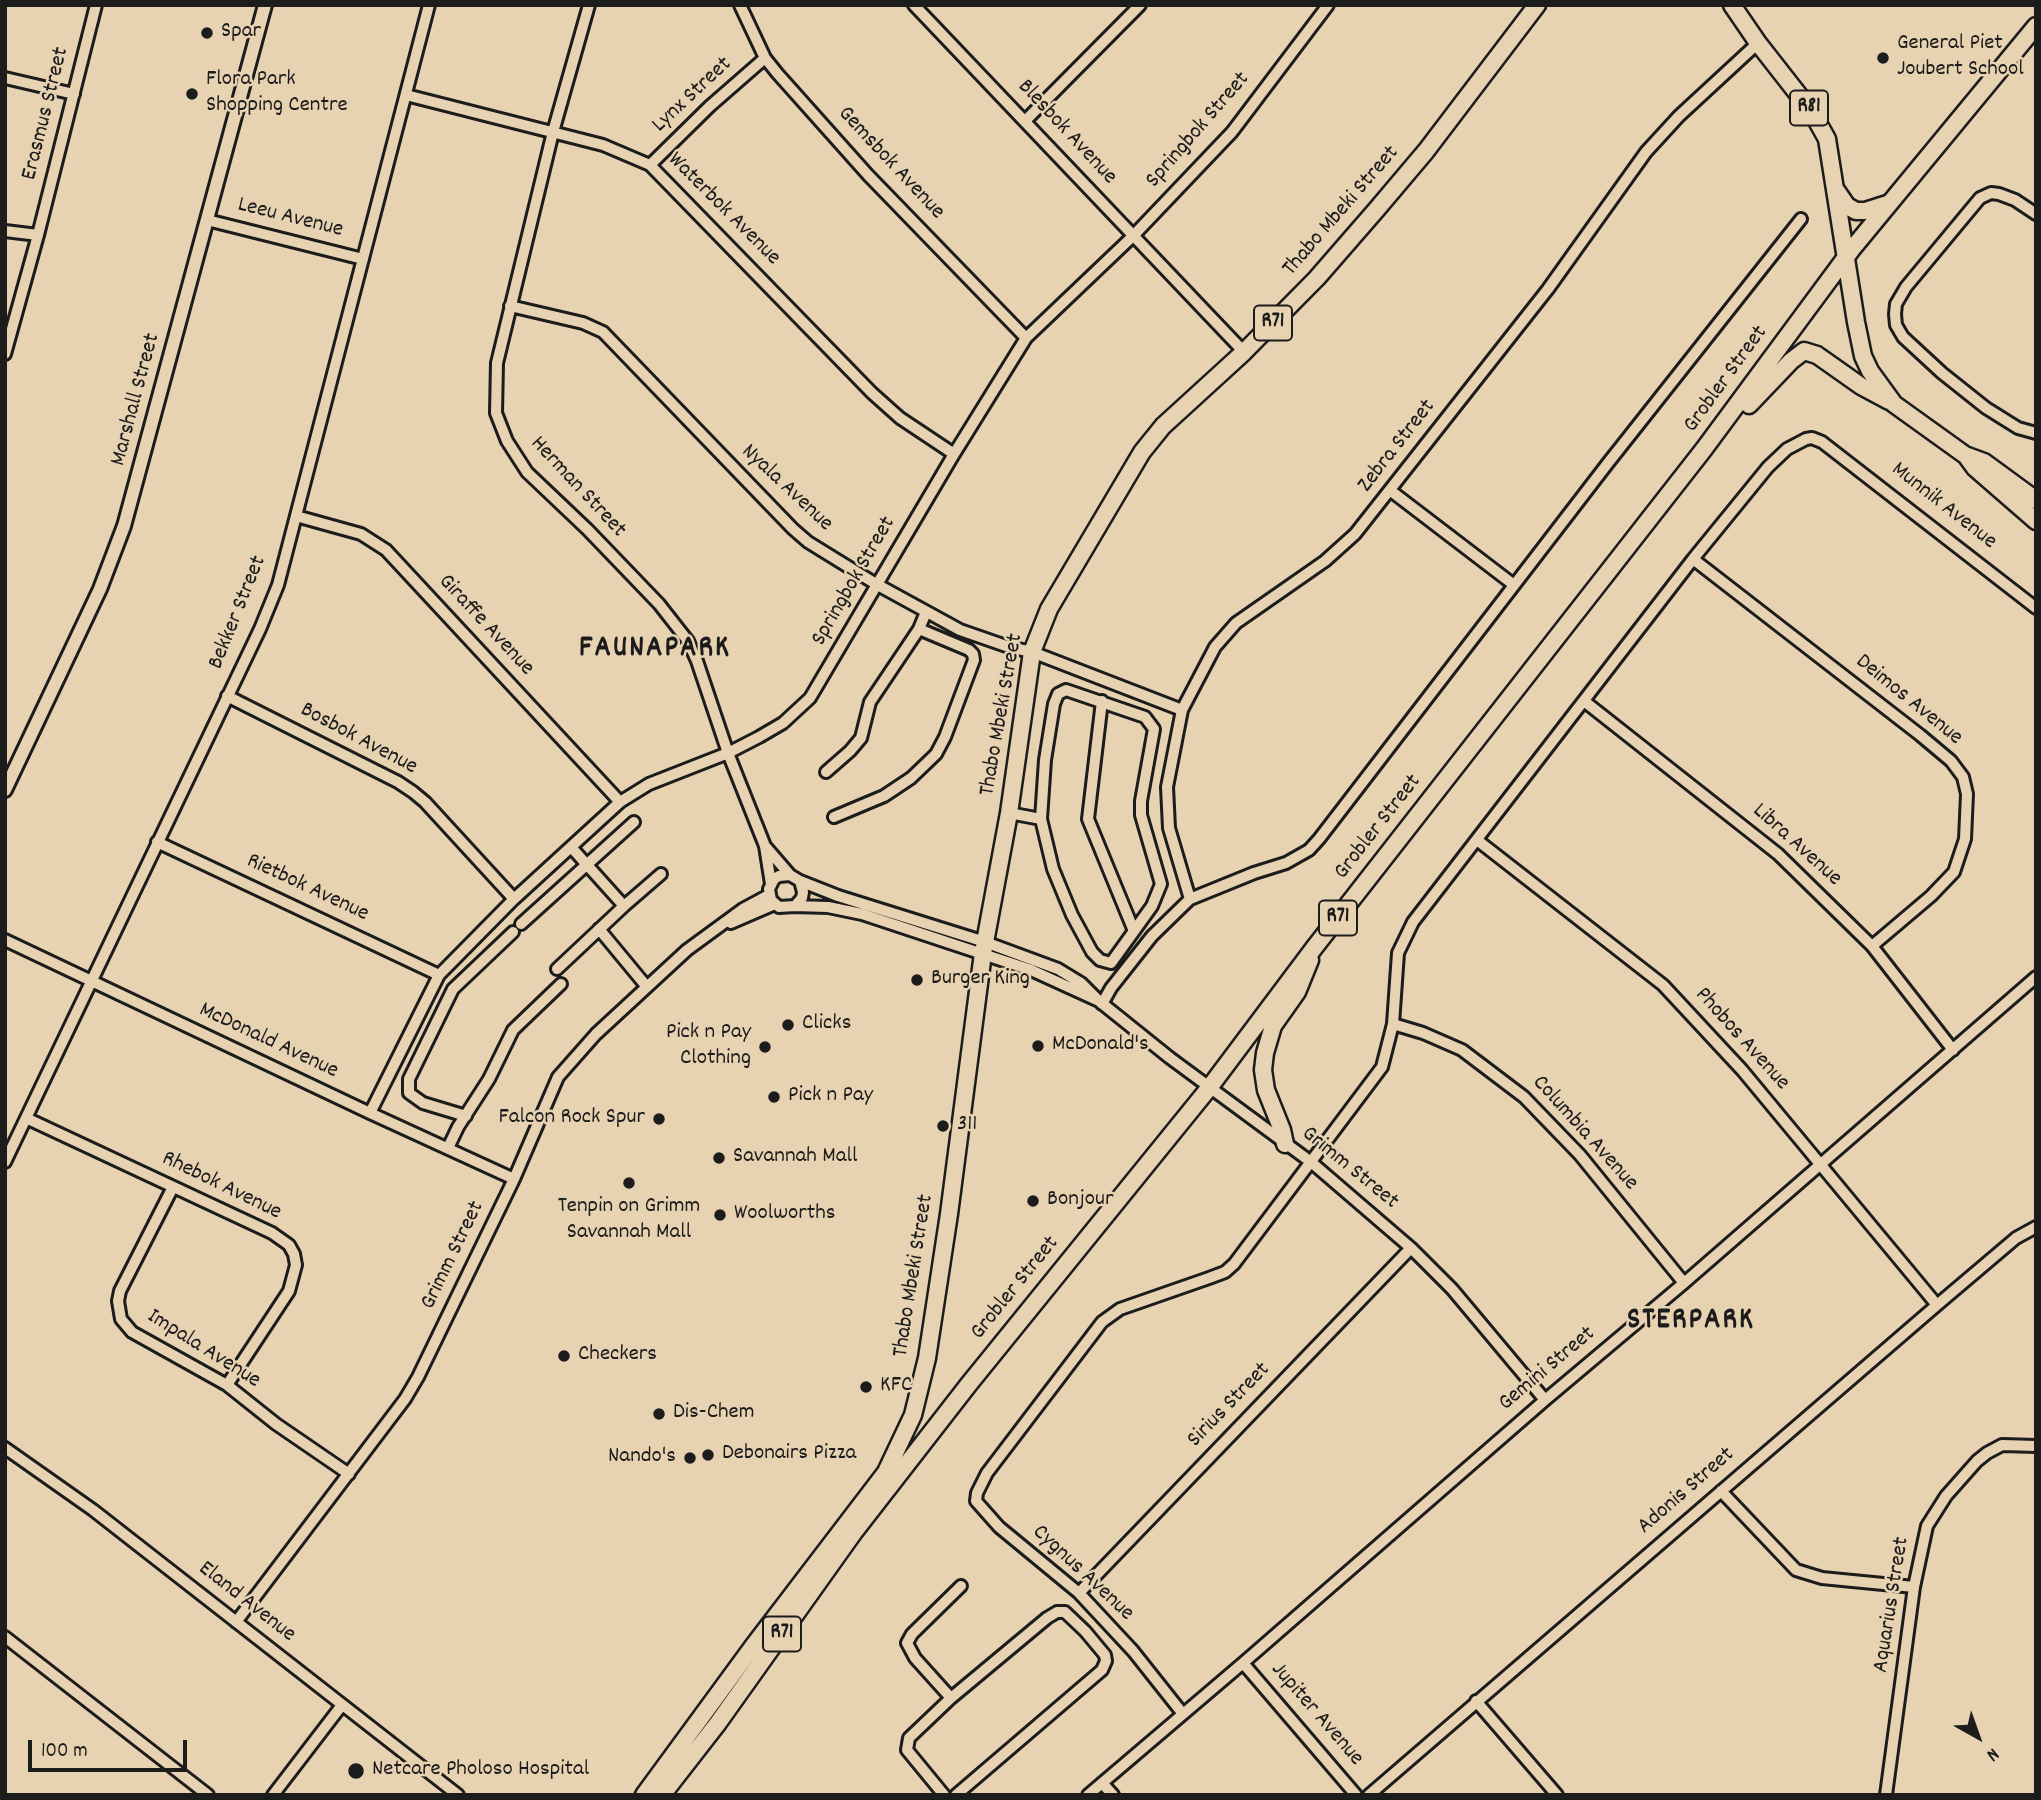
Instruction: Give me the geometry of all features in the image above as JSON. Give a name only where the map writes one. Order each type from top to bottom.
[{"type":"main road","name":"Thabo Mbeki Street","points":[[886,1472],[913,1415],[927,1358],[984,947],[1009,813],[1032,652],[1049,609],[1142,452],[1163,426],[1244,352],[1317,278],[1426,151],[1537,5]]},
{"type":"main road","name":"R81","points":[[1732,5],[1821,126],[1831,155],[1833,185],[1846,256]]},
{"type":"main road","name":"Grobler Street","points":[[662,1795],[718,1723],[844,1546],[969,1384],[1209,1088],[1314,948],[1704,449],[1846,256],[2036,26]]},
{"type":"main road","points":[[1833,185],[1843,201],[1856,211],[1891,203]]},
{"type":"main road","name":"Munnik Avenue","points":[[1846,256],[1863,356],[1870,371],[1894,404],[1965,455],[1984,462],[2036,500]]},
{"type":"main road","points":[[1704,449],[1731,428],[1758,394],[1804,351],[1817,355],[1861,386],[1894,404]]},
{"type":"main road","name":"Munnik Avenue","points":[[1965,455],[1975,468],[2036,521]]},
{"type":"main road","points":[[1285,1144],[1266,1090],[1265,1053],[1273,1026],[1306,976],[1314,948]]},
{"type":"main road","points":[[844,1546],[848,1531],[886,1472],[969,1384]]},
{"type":"main road","name":"R71","points":[[644,1795],[886,1472]]},
{"type":"street","name":"Erasmus Street","points":[[5,354],[96,5]]},
{"type":"street","name":"Marshall Street","points":[[5,790],[114,557],[265,5]]},
{"type":"street","name":"Bekker Street","points":[[5,1162],[269,608],[296,516],[429,5]]},
{"type":"street","name":"Herman Street","points":[[589,5],[553,132],[497,363],[496,413],[506,441],[527,472],[587,529],[677,625],[697,661],[728,753],[765,846],[772,894]]},
{"type":"street","name":"Gemsbok Avenue","points":[[740,5],[765,58],[868,175],[1026,338]]},
{"type":"street","name":"Blesbok Avenue","points":[[914,5],[1244,352]]},
{"type":"street","points":[[1121,5],[1130,15]]},
{"type":"street","points":[[1026,121],[1140,5]]},
{"type":"street","name":"Springbok Street","points":[[369,1113],[439,975],[514,899],[620,802],[649,784],[728,753],[783,723],[810,698],[1026,338],[1133,236],[1232,132],[1328,5]]},
{"type":"street","name":"Zebra Street","points":[[1190,899],[1169,828],[1166,808],[1168,778],[1182,710],[1207,659],[1225,634],[1247,615],[1340,549],[1391,491],[1548,289],[1646,152],[1679,116],[1758,43]]},
{"type":"street","name":"Lynx Street","points":[[650,165],[710,106],[765,58]]},
{"type":"street","points":[[5,78],[74,94]]},
{"type":"street","name":"Waterbok Avenue","points":[[406,95],[603,145],[650,165],[872,393],[900,418],[954,454]]},
{"type":"street","points":[[2036,214],[2015,200],[1991,192],[1980,198],[1906,287],[1896,304],[1896,325],[1913,346],[1986,408],[2018,428],[2036,433]]},
{"type":"street","name":"Grobler Street","points":[[1100,1002],[1152,936],[1190,899],[1286,863],[1309,850],[1801,219]]},
{"type":"street","name":"Leeu Avenue","points":[[207,220],[363,259]]},
{"type":"street","points":[[5,231],[38,235]]},
{"type":"street","name":"Nyala Avenue","points":[[510,306],[583,323],[603,332],[793,529],[808,542],[876,584],[960,630],[1032,652],[1182,710]]},
{"type":"street","name":"Munnik Avenue","points":[[1693,559],[1768,467],[1796,443],[1812,438],[1822,442],[2036,608]]},
{"type":"street","points":[[1391,491],[1514,584]]},
{"type":"street","name":"Giraffe Avenue","points":[[296,516],[361,534],[386,550],[620,802]]},
{"type":"street","points":[[1311,1162],[1382,1067],[1393,1024],[1397,962],[1413,922],[1693,559]]},
{"type":"street","name":"Deimos Avenue","points":[[1693,559],[1929,742],[1951,761],[1963,777],[1967,794],[1966,828],[1962,852],[1954,872],[1931,896],[1872,946]]},
{"type":"street","points":[[826,772],[850,751],[861,737],[870,702],[919,629],[926,612]]},
{"type":"street","points":[[834,817],[884,796],[911,778],[936,754],[945,737],[974,660],[973,654],[919,629]]},
{"type":"street","points":[[1066,690],[1102,701],[1148,718],[1154,729],[1141,815],[1161,884],[1152,906],[1111,963],[1100,960],[1092,952],[1072,915],[1045,843],[1041,819],[1045,760],[1058,694],[1066,690]]},
{"type":"street","name":"Bosbok Avenue","points":[[227,696],[405,787],[425,802],[514,899]]},
{"type":"street","points":[[1102,701],[1088,819],[1134,931]]},
{"type":"street","name":"Libra Avenue","points":[[1584,701],[1761,839],[1872,946],[1952,1050]]},
{"type":"street","points":[[1009,813],[1041,819]]},
{"type":"street","points":[[466,1116],[423,1103],[409,1093],[409,1079],[446,998],[461,980],[634,822]]},
{"type":"street","name":"Phobos Avenue","points":[[1477,840],[1651,975],[1742,1070],[1937,1305]]},
{"type":"street","name":"Rietbok Avenue","points":[[157,842],[439,975]]},
{"type":"street","name":"Herman Street","points":[[765,846],[795,878]]},
{"type":"street","points":[[571,847],[624,906]]},
{"type":"street","points":[[557,968],[661,874]]},
{"type":"street","points":[[779,876],[795,878],[803,892],[802,898],[795,906],[785,909],[772,894],[779,876]]},
{"type":"street","name":"Grimm Street","points":[[795,878],[838,896],[984,947],[1100,1002],[1209,1088],[1311,1162],[1412,1248],[1452,1289],[1545,1400]]},
{"type":"street","name":"Grimm Street","points":[[236,1622],[405,1399],[418,1377],[514,1179],[558,1077],[596,1034],[687,950],[743,909],[772,894]]},
{"type":"street","name":"Grimm Street","points":[[795,906],[828,907],[862,914],[984,947]]},
{"type":"street","points":[[599,929],[647,987]]},
{"type":"street","name":"McDonald Avenue","points":[[5,940],[514,1179]]},
{"type":"street","name":"Gemini Street","points":[[1088,1795],[2036,977]]},
{"type":"street","points":[[448,1148],[489,1079],[513,1030],[561,984]]},
{"type":"street","name":"Columbia Avenue","points":[[1393,1024],[1423,1033],[1462,1050],[1524,1097],[1580,1155],[1684,1283]]},
{"type":"street","name":"Rhebok Avenue","points":[[26,1118],[272,1233],[289,1245],[295,1254],[296,1265],[295,1277],[289,1291],[227,1385]]},
{"type":"street","name":"Cygnus Avenue","points":[[1183,1714],[1132,1651],[1079,1593],[991,1520],[976,1501],[977,1493],[986,1473],[1102,1322],[1120,1309],[1229,1269],[1311,1162]]},
{"type":"street","name":"Impala Avenue","points":[[173,1187],[120,1292],[118,1311],[121,1319],[132,1332],[227,1385],[276,1424],[349,1474]]},
{"type":"street","name":"Adonis Street","points":[[1369,1795],[1937,1305],[2016,1238],[2036,1227]]},
{"type":"street","name":"Sirius Street","points":[[1079,1593],[1412,1248]]},
{"type":"street","name":"Aquarius Street","points":[[1886,1795],[1914,1587],[1927,1526],[1938,1507],[1962,1478],[1977,1461],[1993,1449],[2011,1444],[2036,1446]]},
{"type":"street","name":"Eland Avenue","points":[[5,1448],[72,1494],[458,1795]]},
{"type":"street","points":[[1721,1491],[1796,1570],[1822,1578],[1914,1587]]},
{"type":"street","points":[[951,1698],[915,1658],[907,1641],[961,1586]]},
{"type":"street","points":[[944,1795],[907,1750],[909,1738],[951,1698],[1047,1618],[1057,1612],[1065,1612],[1105,1655],[1104,1666],[1099,1674],[956,1795]]},
{"type":"street","points":[[5,1637],[208,1795]]},
{"type":"street","name":"Jupiter Avenue","points":[[1243,1663],[1356,1795]]},
{"type":"street","points":[[1476,1701],[1557,1795]]},
{"type":"street","points":[[273,1795],[342,1705]]},
{"type":"street","points":[[1102,1783],[1113,1795]]},
{"type":"place","name":"Spar","points":[[207,33]]},
{"type":"place","name":"General Piet Joubert School","points":[[1883,58]]},
{"type":"place","name":"Flora Park Shopping Centre","points":[[192,94]]},
{"type":"place","name":"Burger King","points":[[917,980]]},
{"type":"place","name":"Clicks","points":[[788,1025]]},
{"type":"place","name":"McDonald's","points":[[1038,1046]]},
{"type":"place","name":"Pick n Pay Clothing","points":[[765,1047]]},
{"type":"place","name":"Pick n Pay","points":[[774,1097]]},
{"type":"place","name":"Falcon Rock Spur","points":[[659,1119]]},
{"type":"place","name":"311","points":[[943,1126]]},
{"type":"place","name":"Savannah Mall","points":[[719,1158]]},
{"type":"place","name":"Tenpin on Grimm Savannah Mall","points":[[629,1183]]},
{"type":"place","name":"Bonjour","points":[[1033,1201]]},
{"type":"place","name":"Woolworths","points":[[720,1215]]},
{"type":"place","name":"Checkers","points":[[564,1356]]},
{"type":"place","name":"KFC","points":[[866,1387]]},
{"type":"place","name":"Dis-Chem","points":[[659,1414]]},
{"type":"place","name":"Debonairs Pizza","points":[[708,1455]]},
{"type":"place","name":"Nando's","points":[[690,1458]]},
{"type":"place","name":"Netcare Pholoso Hospital","points":[[356,1771]]},
{"type":"district","name":"FAUNAPARK","points":[[655,651]]},
{"type":"district","name":"STERPARK","points":[[1691,1323]]}]
